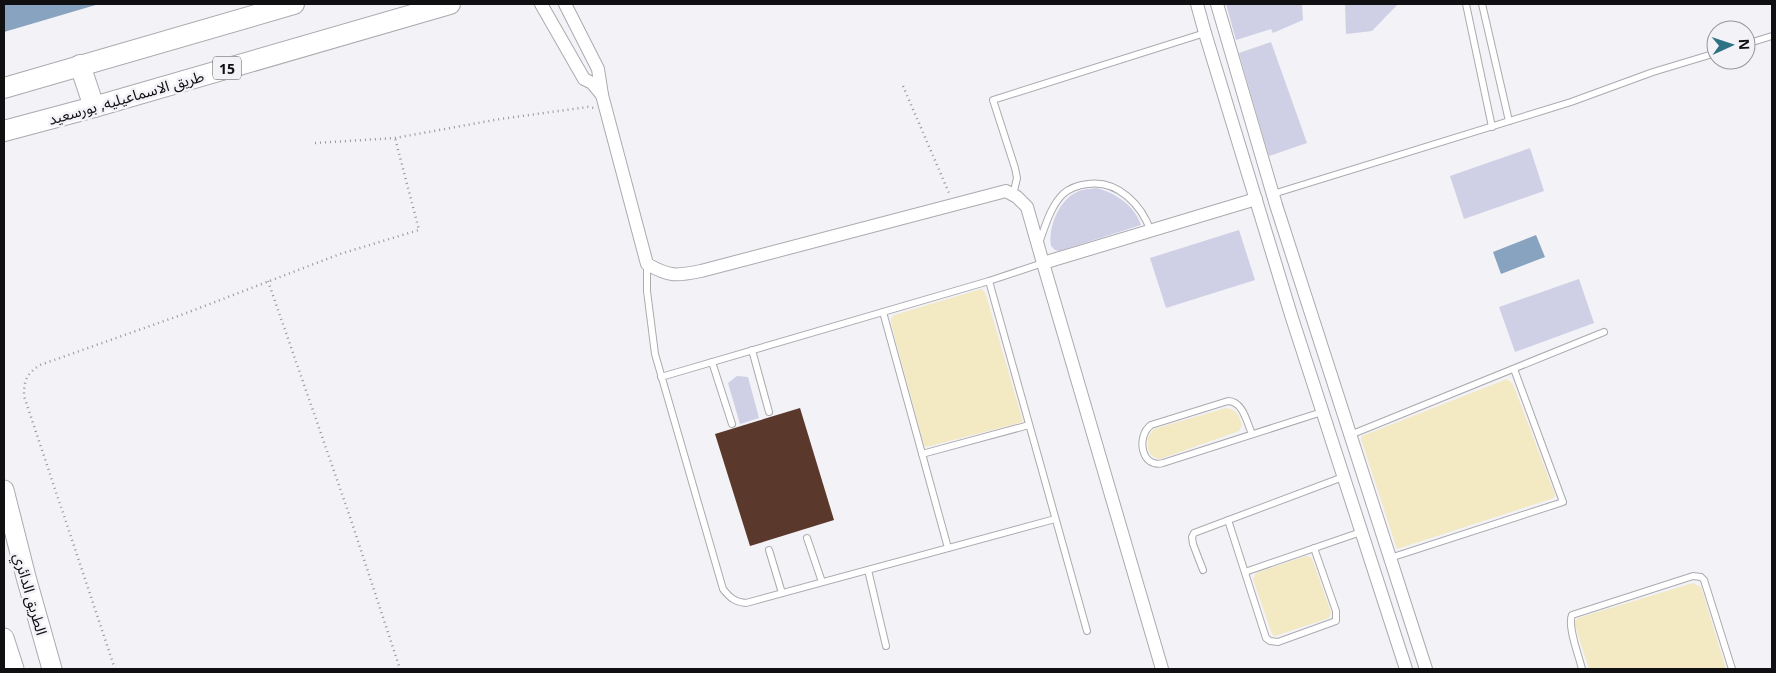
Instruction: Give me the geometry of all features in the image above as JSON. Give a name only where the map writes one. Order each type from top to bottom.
[{"type":"highway","points":[[4,88],[294,4]]},
{"type":"highway","name":"طريق الاسماعيليه, بورسعيد","points":[[4,131],[94,107],[450,4]]},
{"type":"highway","points":[[80,65],[94,107]]},
{"type":"main road","name":"الطريق الدائري","points":[[4,490],[52,669]]},
{"type":"street","points":[[541,4],[584,79],[592,83],[602,95]]},
{"type":"street","points":[[565,4],[598,70],[602,95],[647,264],[660,271],[677,275],[701,271],[1006,191],[1017,196],[1027,207],[1162,669]]},
{"type":"street","points":[[1197,4],[1292,318],[1406,669]]},
{"type":"street","points":[[1217,4],[1310,312],[1426,669]]},
{"type":"street","points":[[1256,199],[1273,194]]},
{"type":"street","points":[[1044,263],[1273,194]]},
{"type":"street","points":[[1292,318],[1310,312]]},
{"type":"street","points":[[1322,412],[1341,406]]},
{"type":"lane","points":[[1466,4],[1492,127]]},
{"type":"lane","points":[[1482,4],[1509,121]]},
{"type":"lane","points":[[1013,194],[1017,178],[1015,168],[993,100],[1205,33]]},
{"type":"lane","points":[[1756,41],[1772,36]]},
{"type":"lane","points":[[1273,194],[1571,102],[1653,72],[1706,56]]},
{"type":"lane","points":[[1038,245],[1057,202],[1071,189],[1085,184],[1102,184],[1122,192],[1146,218],[1151,232]]},
{"type":"lane","points":[[661,377],[989,281],[1044,263]]},
{"type":"lane","points":[[647,264],[647,290],[654,354],[723,589],[729,598],[737,602],[746,603],[1055,519]]},
{"type":"lane","points":[[989,281],[1087,631]]},
{"type":"lane","points":[[883,312],[948,548]]},
{"type":"lane","points":[[1350,435],[1604,332]]},
{"type":"lane","points":[[752,350],[769,412]]},
{"type":"lane","points":[[712,362],[732,424]]},
{"type":"lane","points":[[1390,558],[1563,502],[1514,369]]},
{"type":"lane","points":[[1252,434],[1240,407],[1234,402],[1228,401],[1151,426],[1144,435],[1142,444],[1148,461],[1154,465],[1322,412]]},
{"type":"lane","points":[[922,454],[1029,425]]},
{"type":"lane","points":[[1203,570],[1193,544],[1192,535],[1343,477]]},
{"type":"lane","points":[[1228,520],[1268,640],[1278,642],[1336,621],[1337,615],[1314,548]]},
{"type":"lane","points":[[1245,572],[1361,532]]},
{"type":"lane","points":[[808,538],[822,582]]},
{"type":"lane","points":[[769,550],[782,593]]},
{"type":"lane","points":[[868,570],[886,646]]},
{"type":"lane","points":[[1582,669],[1571,627],[1570,617],[1572,615],[1698,576],[1704,580],[1732,669]]},
{"type":"path","points":[[903,86],[944,178],[953,204]]},
{"type":"path","points":[[315,143],[395,138],[500,119],[588,107],[598,108],[608,115]]},
{"type":"path","points":[[115,669],[24,396],[27,375],[40,365],[181,315],[340,254],[419,230],[395,138]]},
{"type":"path","points":[[268,281],[351,520],[400,669]]},
{"type":"shaded area","points":[[4,4],[99,4],[4,32]]},
{"type":"shaded area","points":[[1226,4],[1302,4],[1303,20],[1273,33],[1271,29],[1236,40]]},
{"type":"shaded area","points":[[1345,4],[1398,4],[1372,31],[1346,34]]},
{"type":"shaded area","points":[[1271,42],[1307,143],[1269,156],[1239,53]]},
{"type":"shaded area","points":[[1530,148],[1544,191],[1464,219],[1450,176]]},
{"type":"shaded area","points":[[1096,188],[1110,193],[1123,201],[1134,211],[1141,225],[1059,251],[1055,250],[1051,246],[1051,231],[1060,208],[1065,201],[1077,192]]},
{"type":"shaded area","points":[[1239,230],[1255,280],[1166,308],[1150,258]]},
{"type":"shaded area","points":[[1536,235],[1545,257],[1501,274],[1493,252]]},
{"type":"shaded area","points":[[1579,279],[1594,323],[1515,352],[1499,307]]},
{"type":"shaded area","points":[[737,376],[748,377],[759,418],[740,424],[728,383]]},
{"type":"sand","points":[[981,289],[986,295],[1023,422],[926,447],[891,318],[894,315]]},
{"type":"sand","points":[[1507,379],[1513,384],[1555,495],[1554,498],[1397,549],[1361,439],[1362,436]]},
{"type":"sand","points":[[1226,408],[1235,411],[1239,416],[1242,425],[1239,431],[1160,459],[1151,454],[1148,448],[1148,437],[1154,429]]},
{"type":"sand","points":[[1306,556],[1312,559],[1331,612],[1329,618],[1275,636],[1272,634],[1253,579],[1256,573]]},
{"type":"sand","points":[[1693,583],[1701,587],[1726,669],[1589,669],[1575,625],[1575,621],[1578,618]]},
{"type":"building","points":[[800,408],[834,520],[750,546],[715,434]]}]
